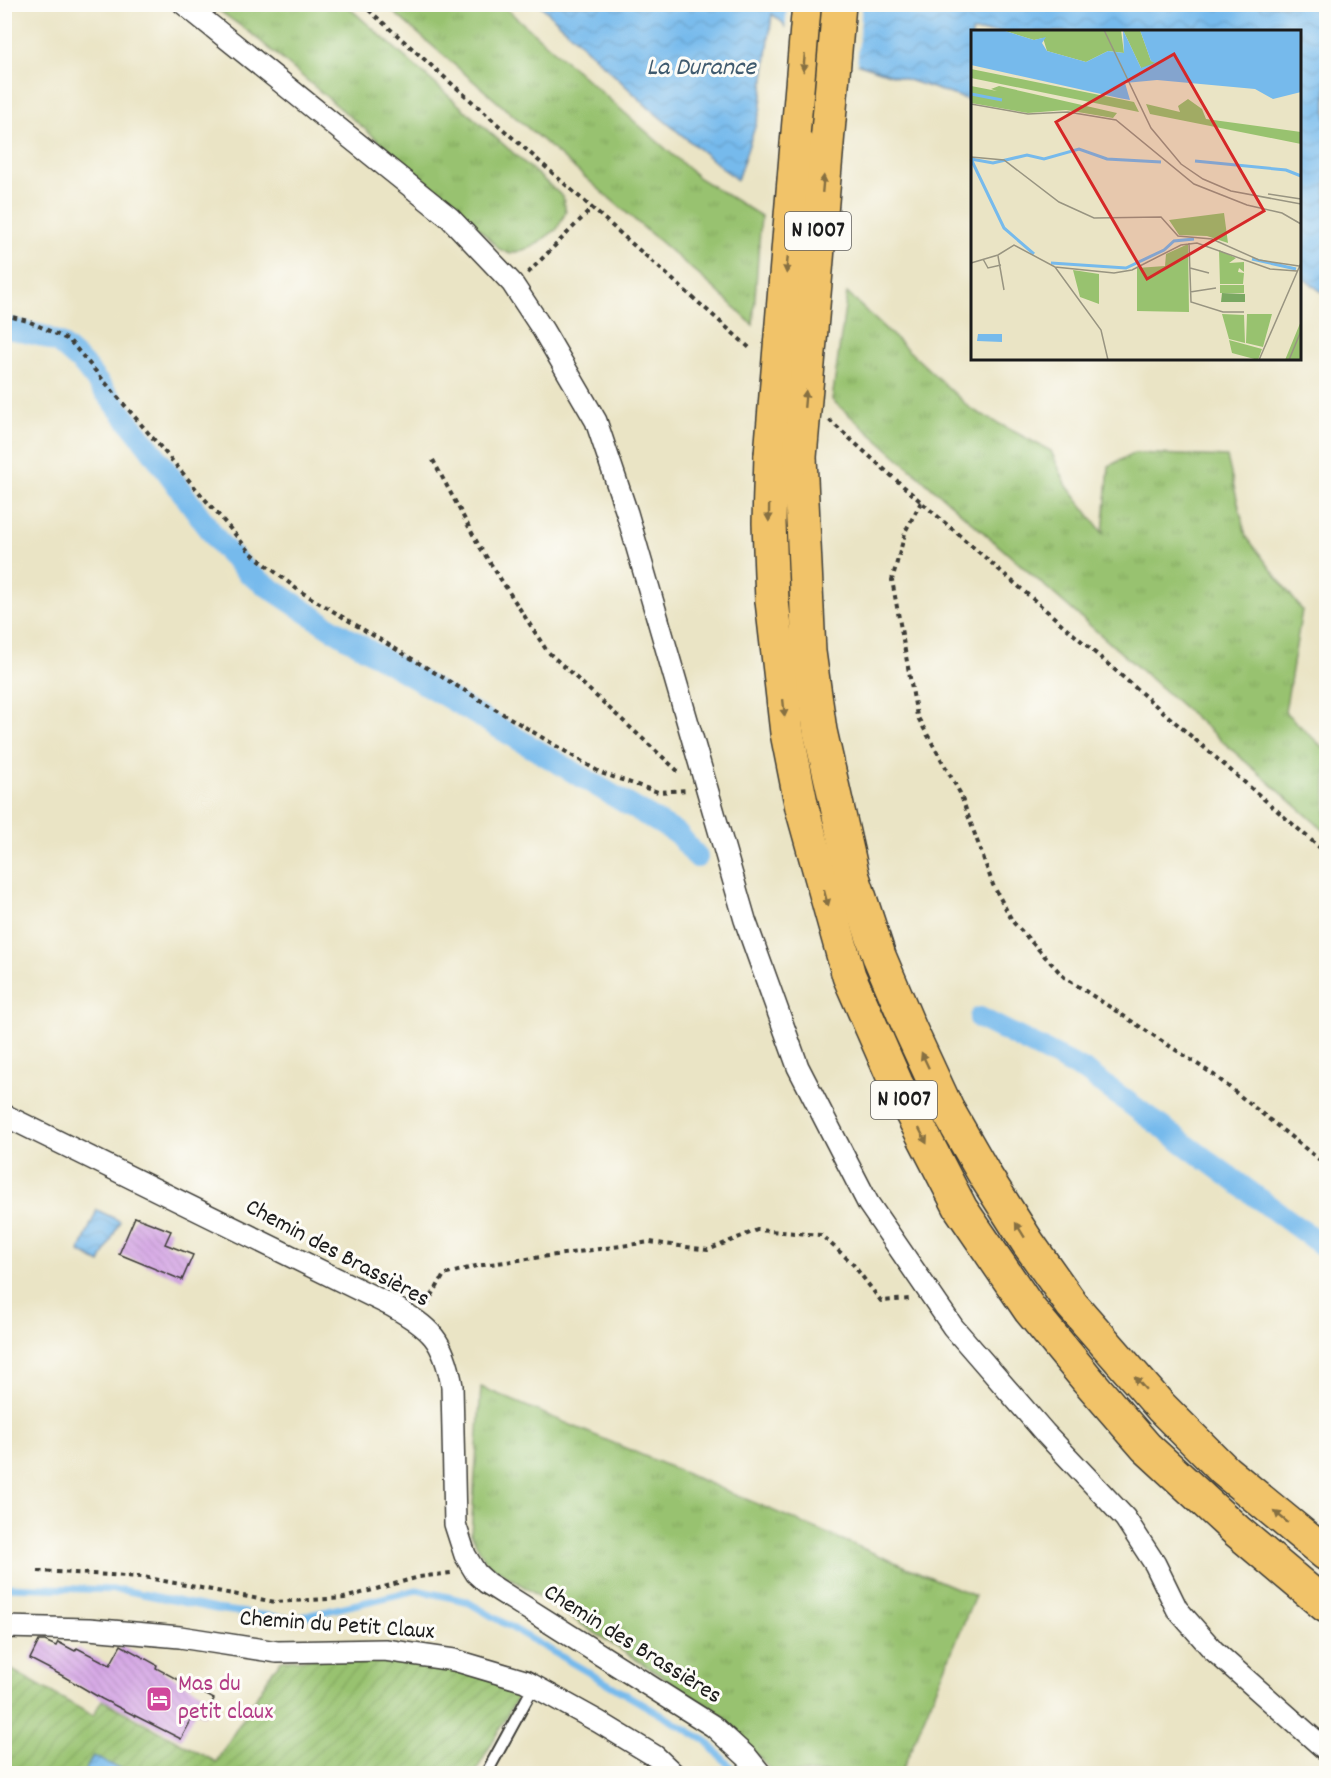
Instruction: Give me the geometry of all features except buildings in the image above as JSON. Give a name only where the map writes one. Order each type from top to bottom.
[{"type":"highway","name":"N 1007","points":[[810,4],[785,456],[809,652],[825,753],[854,877],[879,956],[948,1109],[986,1177],[1028,1243],[1072,1305],[1161,1407],[1225,1471],[1326,1554]]},
{"type":"highway","name":"N 1007","points":[[839,4],[785,456],[769,523],[772,601],[789,744],[802,808],[849,976],[896,1083],[961,1209],[1030,1310],[1146,1447],[1237,1530],[1326,1606]]},
{"type":"street","points":[[184,4],[450,218],[512,284],[543,330],[596,422],[627,513],[745,920],[798,1067],[868,1203],[953,1327],[1045,1433],[1125,1518],[1155,1564],[1177,1609],[1213,1650],[1326,1750]]},
{"type":"street","name":"Chemin des Brassières","points":[[4,1115],[419,1322],[438,1342],[448,1366],[452,1386],[455,1524],[465,1555],[476,1573],[487,1584],[713,1726],[761,1773]]},
{"type":"street","name":"Chemin du Petit Claux","points":[[4,1627],[100,1630],[180,1637],[277,1652],[386,1650],[454,1660],[525,1681],[646,1751],[674,1773]]},
{"type":"lane","points":[[486,1773],[534,1686]]},
{"type":"path","points":[[362,4],[593,207],[527,274],[512,284]]},
{"type":"path","points":[[4,315],[28,321],[69,340],[251,553],[298,590],[602,773],[658,792],[684,791],[705,785]]},
{"type":"path","points":[[433,460],[478,544],[547,651],[677,771],[705,785]]},
{"type":"path","points":[[1326,853],[921,502],[906,530],[892,580],[917,716],[960,793],[993,885],[1013,922],[1064,977],[1214,1075],[1326,1165]]},
{"type":"path","points":[[419,1322],[430,1296],[444,1275],[476,1266],[650,1242],[708,1250],[757,1230],[821,1235],[852,1263],[881,1301],[909,1299],[925,1287]]},
{"type":"path","points":[[38,1571],[143,1577],[275,1602],[344,1598],[419,1577],[447,1573],[476,1573]]},
{"type":"green space","points":[[211,5],[346,5],[563,197],[566,212],[557,229],[532,247],[510,254],[499,249],[463,212],[252,34]]},
{"type":"green space","points":[[385,5],[502,5],[699,178],[761,216],[753,325],[715,289]]},
{"type":"green space","points":[[847,293],[971,409],[1051,451],[1067,486],[1103,533],[1109,466],[1134,453],[1227,457],[1246,536],[1302,610],[1285,712],[1326,750],[1326,832],[832,400]]},
{"type":"green space","points":[[481,1387],[975,1596],[901,1773],[773,1773],[723,1716],[486,1562],[471,1534]]},
{"type":"green space","points":[[385,1656],[524,1685],[475,1773],[5,1774],[5,1666],[93,1716],[102,1700],[216,1762],[273,1670],[282,1660]]},
{"type":"water","name":"La Durance","points":[[540,5],[1326,5],[1326,295],[1301,277],[1301,30],[971,30],[971,101],[821,54],[791,40],[783,23],[772,14],[760,112],[737,180],[650,109]]},
{"type":"water","points":[[97,1210],[120,1221],[100,1263],[79,1252]]},
{"type":"water","points":[[93,1756],[121,1769],[119,1773],[84,1773]]},
{"type":"pier","points":[[787,5],[862,5],[857,67],[820,57],[790,43],[785,34]]},
{"type":"waterway","points":[[4,327],[43,336],[59,343],[83,364],[149,447],[221,545],[249,574],[329,627],[678,834],[697,857]]},
{"type":"waterway","points":[[980,1018],[1087,1072],[1326,1248]]},
{"type":"waterway","points":[[4,1587],[123,1590],[216,1609],[293,1619],[417,1590],[466,1601],[706,1741],[737,1774]]},
{"type":"place","name":"Mas du petit claux","points":[[159,1699]]}]
